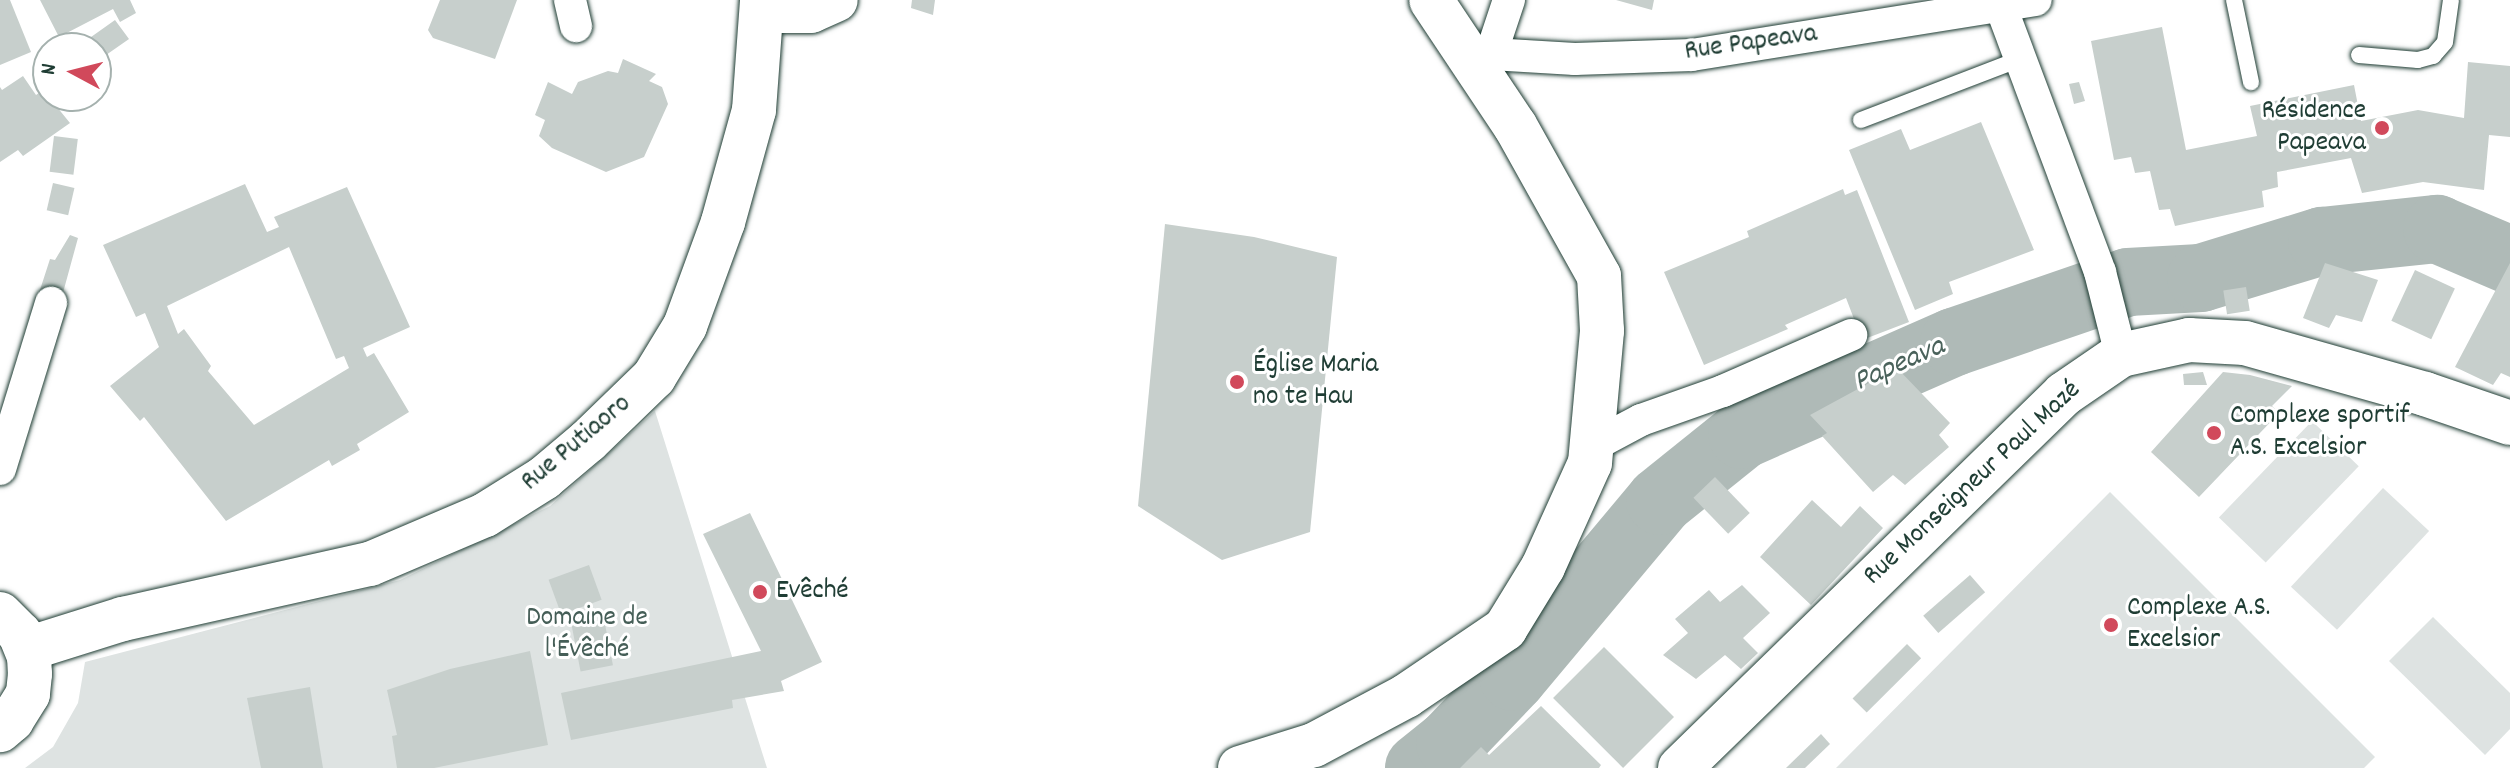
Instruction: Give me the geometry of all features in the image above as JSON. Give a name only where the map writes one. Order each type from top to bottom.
[{"type":"main road","points":[[762,6],[811,11],[836,0]]},
{"type":"main road","points":[[1240,768],[1314,745],[1406,696],[1505,629],[1543,567],[1586,477],[1594,445],[1602,331],[1599,276],[1515,126],[1478,51],[1431,0]]},
{"type":"main road","name":"Rue Putiaoro","points":[[27,649],[123,619],[370,564],[485,515],[544,478],[588,441],[654,377],[685,326],[723,222],[754,110],[762,6]]},
{"type":"main road","name":"Rue Monseigneur Paul Mazé","points":[[1680,768],[2118,343],[2189,340],[2245,343],[2425,394],[2510,423]]},
{"type":"main road","points":[[0,614],[20,634],[27,649],[28,694],[12,720],[0,730]]},
{"type":"street","points":[[1478,51],[1509,0]]},
{"type":"street","name":"Rue Papeava","points":[[1478,51],[1575,59],[1692,55],[2036,0]]},
{"type":"street","points":[[2001,7],[2100,272],[2118,343]]},
{"type":"street","points":[[0,469],[51,303]]},
{"type":"street","points":[[1594,445],[1641,420],[1723,391],[1851,335]]},
{"type":"lane","points":[[2234,0],[2251,82]]},
{"type":"lane","points":[[2359,55],[2418,60],[2433,56],[2445,42],[2451,0]]},
{"type":"lane","points":[[1861,120],[2020,59]]},
{"type":"green space","name":"Domaine de l'Évêché","points":[[655,411],[767,768],[25,768],[53,747],[78,703],[85,662],[400,580],[550,506]]},
{"type":"green space","points":[[2312,421],[2359,466],[2266,563],[2219,517]]},
{"type":"green space","points":[[2383,488],[2429,531],[2337,630],[2291,587]]},
{"type":"green space","name":"Complexe A.S. Excelsior","points":[[2110,492],[2375,757],[2364,768],[1836,768]]},
{"type":"green space","points":[[2433,617],[2510,693],[2510,729],[2485,755],[2389,661]]},
{"type":"building","points":[[0,0],[10,0],[31,52],[0,65]]},
{"type":"building","points":[[40,0],[130,0],[136,13],[120,22],[113,9],[69,32],[56,32]]},
{"type":"building","points":[[440,0],[517,0],[495,59],[433,38],[428,30]]},
{"type":"building","points":[[912,0],[935,0],[933,15],[911,8]]},
{"type":"building","points":[[1616,0],[1654,0],[1652,10]]},
{"type":"building","points":[[115,20],[129,39],[112,51],[112,32],[98,32]]},
{"type":"building","name":"Résidence Papeava","points":[[2162,27],[2186,150],[2257,136],[2250,106],[2354,85],[2361,121],[2418,110],[2464,118],[2468,62],[2510,66],[2510,137],[2489,135],[2484,190],[2423,182],[2362,193],[2351,158],[2277,172],[2278,187],[2262,191],[2264,207],[2175,226],[2170,209],[2159,210],[2150,171],[2135,173],[2131,157],[2114,160],[2091,41]]},
{"type":"building","points":[[623,59],[656,74],[649,81],[662,87],[668,104],[644,157],[606,172],[552,148],[539,136],[545,120],[535,115],[548,82],[572,94],[578,82],[608,71],[618,73]]},
{"type":"building","points":[[23,76],[32,89],[32,112],[61,112],[70,123],[23,156],[18,150],[0,162],[0,87],[2,90]]},
{"type":"building","points":[[2079,82],[2085,101],[2074,104],[2069,84]]},
{"type":"building","points":[[1981,122],[2034,250],[1949,282],[1953,294],[1915,310],[1849,150],[1901,129],[1910,150]]},
{"type":"building","points":[[54,136],[78,139],[73,175],[50,172]]},
{"type":"building","points":[[53,183],[74,188],[68,215],[47,210]]},
{"type":"building","points":[[245,184],[267,232],[279,227],[274,217],[347,187],[410,327],[363,348],[367,357],[374,353],[409,412],[357,444],[360,450],[332,466],[329,460],[226,521],[144,417],[140,421],[110,386],[159,347],[145,313],[136,317],[103,245]],"holes":[[[289,247],[336,359],[344,356],[349,368],[254,425],[208,371],[211,366],[184,329],[178,334],[167,306]]]},
{"type":"building","points":[[1843,189],[1845,195],[1857,190],[1909,322],[1862,340],[1846,298],[1785,325],[1788,329],[1704,365],[1664,272],[1749,237],[1747,231]]},
{"type":"building","name":"Église Maria no te Hau","points":[[1165,224],[1254,237],[1337,257],[1310,532],[1222,560],[1138,506]]},
{"type":"building","points":[[70,235],[78,238],[61,300],[39,293],[50,259],[55,260]]},
{"type":"building","points":[[2325,263],[2378,280],[2362,322],[2336,315],[2329,328],[2303,318]]},
{"type":"building","points":[[2510,263],[2510,377],[2501,373],[2493,385],[2455,367]]},
{"type":"building","points":[[2415,270],[2455,289],[2431,339],[2391,321]]},
{"type":"building","points":[[2246,287],[2250,311],[2227,314],[2223,291]]},
{"type":"building","points":[[1897,368],[1950,423],[1939,435],[1949,447],[1905,485],[1893,475],[1873,492],[1822,436],[1827,433],[1810,415],[1880,377],[1884,381]]},
{"type":"building","name":"Complexe sportif A.S. Excelsior","points":[[2203,372],[2207,385],[2184,385],[2183,374]]},
{"type":"building","name":"Complexe sportif A.S. Excelsior","points":[[2223,372],[2250,375],[2292,386],[2272,406],[2279,413],[2199,497],[2151,452]]},
{"type":"building","points":[[1715,477],[1750,513],[1728,534],[1693,498]]},
{"type":"building","points":[[1812,500],[1841,527],[1860,506],[1883,528],[1811,605],[1760,557]]},
{"type":"building","name":"Evêché","points":[[750,513],[822,662],[781,681],[784,691],[732,700],[733,708],[571,740],[561,693],[761,651],[703,534]]},
{"type":"building","points":[[589,565],[602,600],[561,614],[549,580]]},
{"type":"building","points":[[1970,575],[1985,592],[1938,633],[1923,616]]},
{"type":"building","points":[[1742,585],[1770,613],[1743,638],[1758,653],[1741,669],[1725,655],[1696,679],[1663,655],[1688,633],[1675,619],[1709,590],[1720,602]]},
{"type":"building","points":[[604,619],[613,665],[581,671],[572,625]]},
{"type":"building","points":[[1907,644],[1921,658],[1867,713],[1853,698]]},
{"type":"building","points":[[1604,647],[1674,717],[1623,768],[1553,698]]},
{"type":"building","points":[[530,651],[548,745],[434,768],[397,768],[392,736],[397,735],[387,690],[450,669]]},
{"type":"building","points":[[310,687],[323,768],[261,768],[247,698]]},
{"type":"building","points":[[1541,706],[1601,765],[1599,768],[1460,768],[1481,747],[1489,755]]},
{"type":"building","points":[[1821,734],[1830,744],[1805,768],[1786,768]]},
{"type":"waterway","name":"Papeava","points":[[1419,768],[1450,743],[1513,677],[1660,501],[1742,435],[1954,342],[2128,282],[2201,278],[2322,241],[2437,229],[2510,260]]},
{"type":"place","name":"Résidence Papeava","points":[[2382,128]]},
{"type":"place","name":"Église Maria no te Hau","points":[[1237,382]]},
{"type":"place","name":"Complexe sportif A.S. Excelsior","points":[[2214,433]]},
{"type":"place","name":"Evêché","points":[[760,592]]},
{"type":"place","name":"Complexe A.S. Excelsior","points":[[2111,625]]}]
